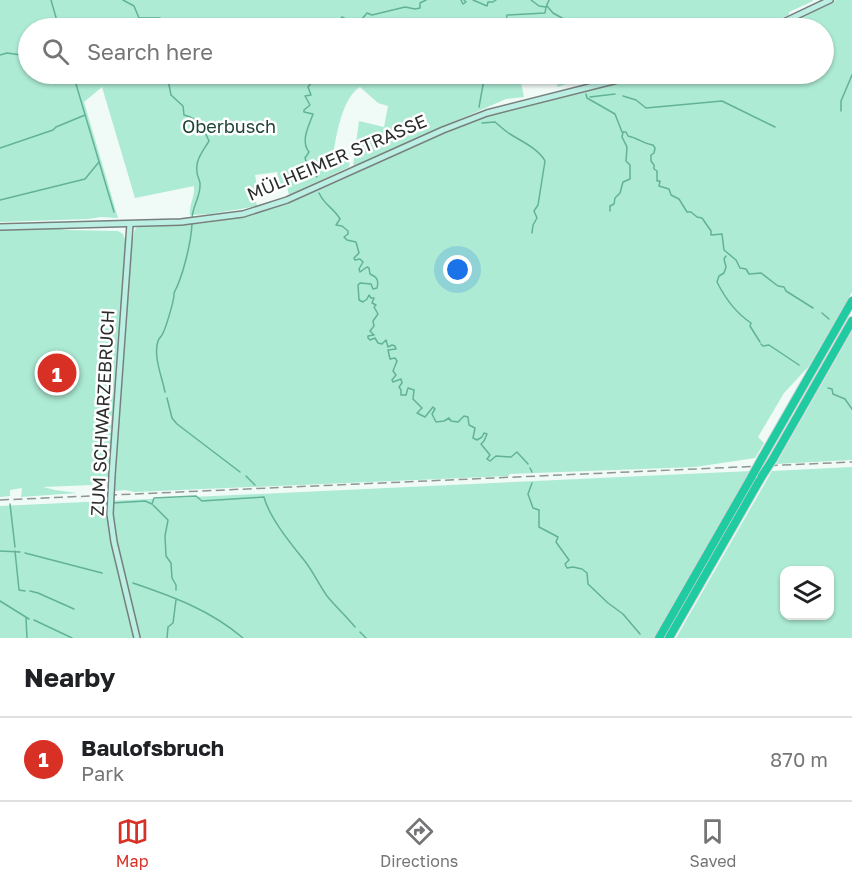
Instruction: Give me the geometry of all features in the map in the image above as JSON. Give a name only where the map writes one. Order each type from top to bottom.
[{"type":"highway","points":[[659,638],[852,301]]},
{"type":"highway","points":[[669,638],[852,321]]},
{"type":"main road","points":[[792,18],[830,0]]},
{"type":"main road","name":"MÜLHEIMER STRASSE","points":[[0,227],[181,222],[223,218],[261,209],[487,113],[602,84]]},
{"type":"main road","points":[[114,224],[122,228],[129,236]]},
{"type":"main road","name":"ZUM SCHWARZEBRUCH","points":[[130,224],[110,514],[114,542],[137,638]]},
{"type":"green space","name":"Oberbusch","points":[[0,0],[813,0],[782,18],[18,18],[18,84],[521,84],[524,97],[506,99],[353,166],[359,121],[384,127],[388,106],[378,103],[360,87],[344,108],[333,156],[350,159],[349,167],[289,195],[287,187],[281,188],[277,172],[255,175],[258,191],[254,192],[257,206],[211,214],[190,215],[194,186],[135,198],[102,87],[84,102],[118,218],[0,222]]},
{"type":"green space","points":[[836,0],[852,0],[852,292],[809,366],[784,393],[758,437],[764,443],[755,458],[695,467],[134,492],[115,491],[115,482],[103,483],[93,480],[92,485],[43,487],[77,493],[21,497],[22,488],[10,490],[10,496],[0,497],[0,229],[52,227],[66,230],[118,231],[123,234],[126,242],[132,242],[135,229],[138,227],[207,223],[247,215],[278,206],[337,182],[484,116],[610,84],[834,84],[834,18],[798,18]]},
{"type":"green space","points":[[852,331],[852,460],[776,464]]},
{"type":"green space","points":[[852,467],[852,638],[676,638],[772,471]]},
{"type":"green space","points":[[751,471],[654,638],[0,638],[0,506]]},
{"type":"waterway","points":[[51,0],[56,18]]},
{"type":"waterway","points":[[123,0],[134,6],[139,18]]},
{"type":"waterway","points":[[363,18],[367,13],[372,15],[405,7],[420,8],[420,3],[426,0]]},
{"type":"waterway","points":[[461,0],[463,4],[466,2],[464,0]]},
{"type":"waterway","points":[[473,0],[487,6],[488,2],[496,0]]},
{"type":"waterway","points":[[531,0],[539,6],[546,7],[549,0]]},
{"type":"waterway","points":[[547,6],[562,18]]},
{"type":"waterway","points":[[507,18],[507,15],[545,13],[546,7]]},
{"type":"waterway","points":[[139,18],[160,18]]},
{"type":"waterway","points":[[0,55],[7,53],[18,55]]},
{"type":"waterway","points":[[841,111],[841,101],[852,75]]},
{"type":"waterway","points":[[76,84],[114,212]]},
{"type":"waterway","points":[[169,84],[171,95],[183,106],[184,115],[194,119],[200,125],[209,141],[197,164],[200,190],[192,219]]},
{"type":"waterway","points":[[310,84],[308,87],[311,95],[305,96],[310,105],[304,112],[313,114],[306,133],[305,143],[309,152],[305,158],[317,177]]},
{"type":"waterway","points":[[479,107],[483,84]]},
{"type":"waterway","points":[[586,94],[587,98],[615,114],[622,132],[653,145],[655,148],[651,161],[657,171],[659,186],[669,189],[671,195],[679,199],[687,212],[702,218],[711,231],[711,235],[722,234],[724,250],[736,260],[740,268],[746,269],[749,274],[761,273],[813,308]]},
{"type":"waterway","points":[[590,97],[615,94]]},
{"type":"waterway","points":[[623,96],[636,100],[646,108],[722,101],[775,127]]},
{"type":"waterway","points":[[0,148],[53,130],[85,115]]},
{"type":"waterway","points":[[482,123],[495,122],[534,149],[545,161],[538,205],[534,211],[537,218],[532,233]]},
{"type":"waterway","points":[[610,211],[610,206],[614,204],[615,198],[620,193],[623,182],[630,179],[630,165],[626,161],[627,147],[622,137],[623,132]]},
{"type":"waterway","points":[[0,200],[85,179],[99,162]]},
{"type":"waterway","points":[[319,193],[340,219],[336,225],[348,231],[344,237],[356,242],[359,253],[354,258],[363,262],[359,269],[360,272],[367,267],[370,274],[377,279],[377,288],[373,289],[371,284],[360,283],[358,285],[359,300],[363,302],[369,295],[374,298],[372,303],[376,305],[374,307],[378,314],[370,331],[374,335],[368,338],[370,340],[375,338],[378,343],[382,344],[386,340],[388,347],[395,346],[396,349],[388,350],[390,359],[395,358],[397,361],[393,371],[396,375],[392,380],[393,382],[401,379],[402,383],[399,387],[401,395],[406,395],[408,388],[414,390],[413,399],[422,408],[417,413],[425,417],[433,407],[435,409],[432,414],[436,422],[449,418],[451,421],[458,422],[464,416],[468,417],[469,425],[475,428],[473,438],[477,440],[484,433],[487,434],[481,444],[490,455],[487,459],[490,461],[496,456],[511,457],[517,452],[528,464]]},
{"type":"waterway","points":[[165,392],[157,360],[158,340],[163,334],[183,269],[192,224]]},
{"type":"waterway","points":[[726,256],[724,273],[719,276],[717,282],[731,305],[751,323],[750,326],[760,342]]},
{"type":"waterway","points":[[822,313],[829,319]]},
{"type":"waterway","points":[[761,344],[769,345],[799,365]]},
{"type":"waterway","points":[[828,388],[832,389],[833,394],[845,399],[852,409]]},
{"type":"waterway","points":[[167,398],[172,418],[177,424],[240,472]]},
{"type":"waterway","points":[[530,468],[532,472]]},
{"type":"waterway","points":[[246,476],[255,485]]},
{"type":"waterway","points":[[532,483],[528,494],[533,508],[539,510],[539,527],[558,537],[556,542],[569,560],[565,564],[567,568],[582,569],[587,573],[588,584],[623,614],[640,634]]},
{"type":"waterway","points":[[112,503],[145,501],[152,504],[154,498],[196,496],[202,501],[264,497],[275,522],[307,564],[327,596],[355,627]]},
{"type":"waterway","points":[[100,502],[107,503]]},
{"type":"waterway","points":[[10,504],[15,547]]},
{"type":"waterway","points":[[153,505],[168,520],[165,536],[166,556],[171,563],[176,590]]},
{"type":"waterway","points":[[0,551],[20,552]]},
{"type":"waterway","points":[[15,551],[19,590],[25,591]]},
{"type":"waterway","points":[[25,553],[102,573]]},
{"type":"waterway","points":[[133,583],[205,612],[243,638]]},
{"type":"waterway","points":[[30,591],[74,609]]},
{"type":"waterway","points":[[167,638],[168,627],[173,623],[176,600]]},
{"type":"waterway","points":[[0,601],[29,619]]},
{"type":"waterway","points":[[26,618],[27,638]]},
{"type":"waterway","points":[[34,620],[72,638]]},
{"type":"waterway","points":[[360,632],[366,638]]},
{"type":"railway","points":[[0,500],[852,462]]},
{"type":"place","name":"Baulofsbruch","points":[[57,373]]}]
